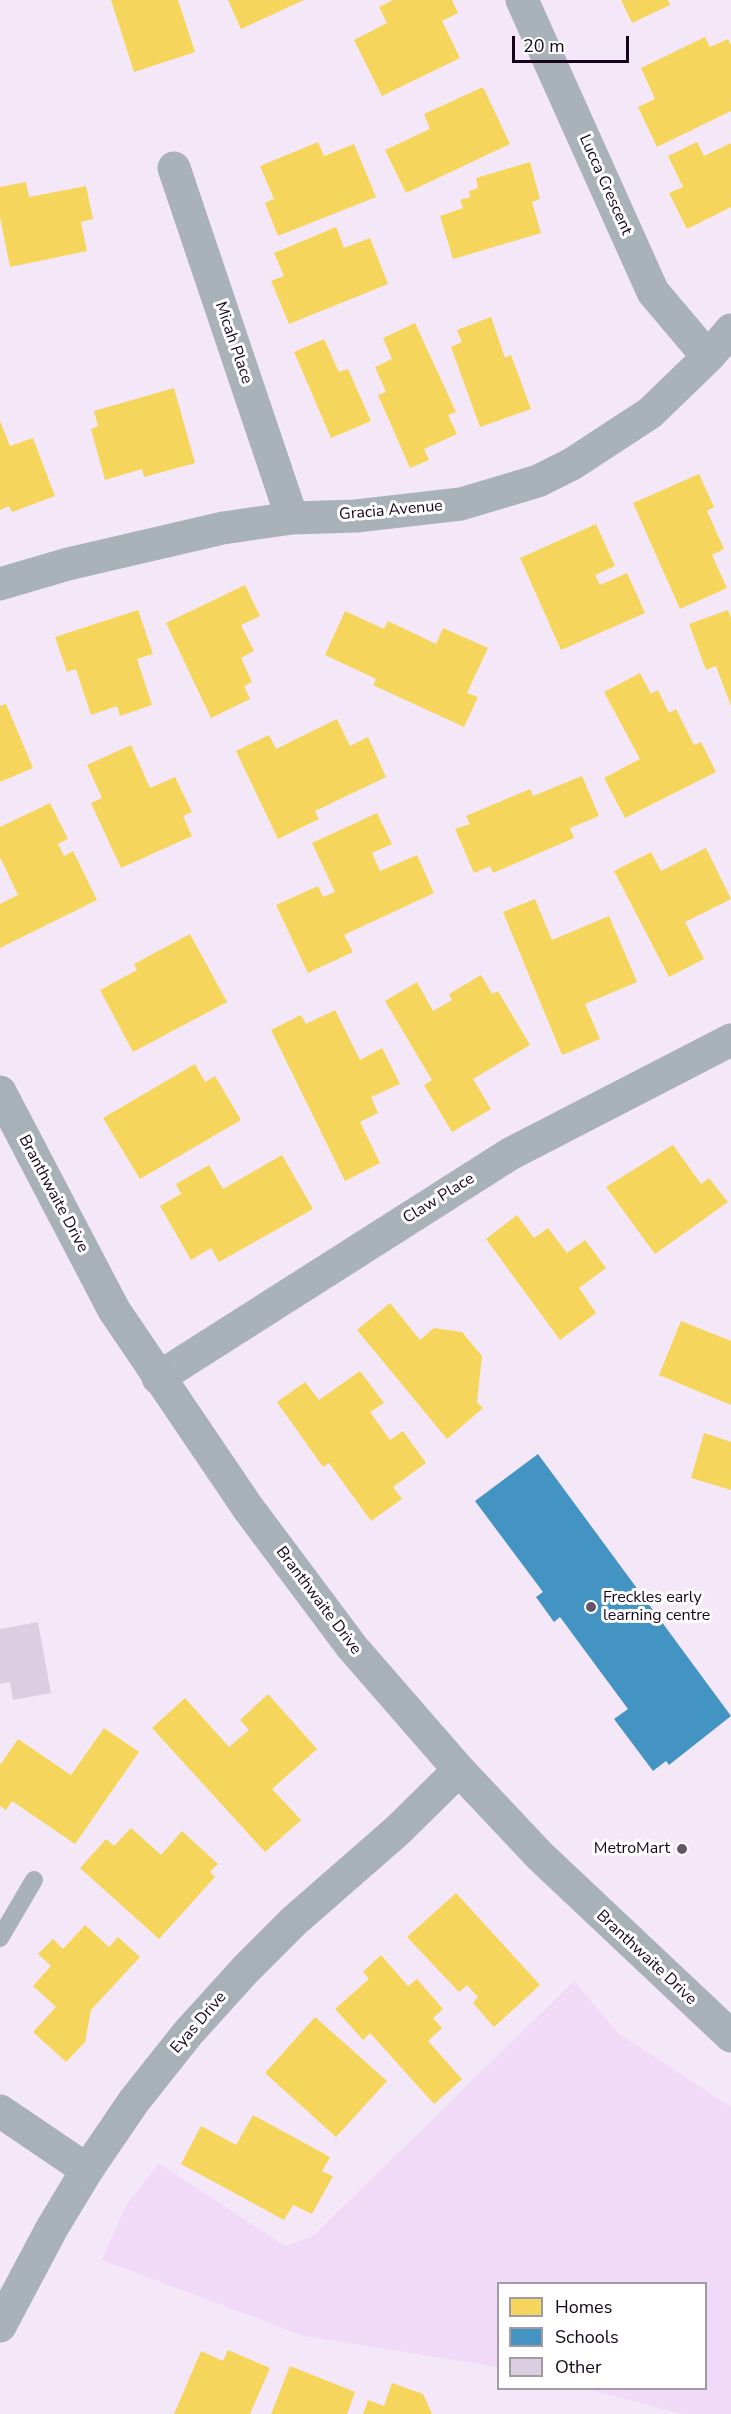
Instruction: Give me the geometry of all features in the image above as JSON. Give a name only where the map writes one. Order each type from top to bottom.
[{"type":"street","name":"Lucca Crescent","points":[[522,0],[653,292],[708,357]]},
{"type":"street","name":"Micah Place","points":[[174,168],[292,518]]},
{"type":"street","name":"Gracia Avenue","points":[[0,584],[154,542],[223,528],[292,518],[356,516],[461,504],[538,481],[573,464],[621,435],[650,413],[708,357],[731,330]]},
{"type":"street","name":"Claw Place","points":[[158,1377],[510,1154],[731,1040]]},
{"type":"street","name":"Branthwaite Drive","points":[[0,1092],[114,1310],[249,1508],[352,1647],[459,1770],[540,1856],[731,2036]]},
{"type":"street","name":"Eyas Drive","points":[[0,2326],[47,2237],[87,2170],[134,2101],[188,2034],[245,1970],[294,1922],[397,1831],[459,1770]]},
{"type":"street","points":[[0,2111],[87,2170]]},
{"type":"lane","points":[[0,1938],[34,1880]]},
{"type":"shaded area","points":[[574,1981],[619,2034],[731,2107],[731,2414],[682,2414],[592,2390],[707,2390],[707,2282],[497,2282],[497,2367],[304,2336],[102,2260],[125,2207],[159,2163],[285,2246],[313,2236]]},
{"type":"building: Homes","points":[[111,0],[178,0],[195,52],[134,72]]},
{"type":"building: Homes","points":[[228,0],[304,0],[241,29]]},
{"type":"building: Homes","points":[[393,0],[452,0],[458,13],[442,21],[460,58],[382,96],[354,40],[387,23],[379,7]]},
{"type":"building: Homes","points":[[621,0],[668,0],[670,5],[632,23]]},
{"type":"building: Homes","points":[[705,37],[710,47],[728,39],[731,45],[731,111],[657,147],[638,107],[655,99],[641,68]]},
{"type":"building: Homes","points":[[483,87],[510,144],[406,193],[385,150],[430,129],[424,114]]},
{"type":"building: Homes","points":[[318,142],[324,156],[354,144],[376,197],[278,236],[265,203],[274,199],[260,166]]},
{"type":"building: Homes","points":[[697,142],[704,156],[731,143],[731,207],[687,229],[669,193],[683,187],[668,156]]},
{"type":"building: Homes","points":[[530,162],[540,199],[532,202],[541,233],[453,259],[440,216],[463,208],[460,200],[470,197],[469,191],[478,188],[476,178]]},
{"type":"building: Homes","points":[[26,182],[29,197],[86,186],[93,219],[81,222],[87,251],[10,267],[0,217],[0,187]]},
{"type":"building: Homes","points":[[336,227],[344,248],[370,238],[388,284],[289,324],[271,281],[284,276],[274,253]]},
{"type":"building: Homes","points":[[491,317],[505,358],[511,355],[531,409],[480,427],[451,347],[462,342],[457,330]]},
{"type":"building: Homes","points":[[415,323],[456,412],[448,415],[457,434],[424,449],[429,460],[410,468],[378,395],[386,392],[375,367],[392,359],[383,338]]},
{"type":"building: Homes","points":[[324,339],[339,372],[348,369],[371,421],[331,438],[294,352]]},
{"type":"building: Homes","points":[[174,388],[195,463],[144,477],[142,469],[105,480],[91,429],[98,426],[94,411]]},
{"type":"building: Homes","points":[[0,421],[10,446],[33,438],[55,496],[12,512],[9,506],[0,510]]},
{"type":"building: Homes","points":[[699,474],[714,507],[707,511],[724,549],[712,555],[727,588],[680,609],[633,503]]},
{"type":"building: Homes","points":[[596,524],[615,566],[595,575],[600,585],[627,573],[645,613],[561,650],[520,558]]},
{"type":"building: Homes","points":[[245,585],[260,616],[241,625],[254,651],[241,658],[252,682],[244,686],[250,699],[211,718],[166,623]]},
{"type":"building: Homes","points":[[138,610],[153,654],[137,659],[152,705],[120,716],[117,706],[91,715],[76,669],[67,672],[55,637]]},
{"type":"building: Homes","points":[[728,610],[731,618],[731,706],[716,666],[706,670],[689,624]]},
{"type":"building: Homes","points":[[345,611],[384,629],[388,621],[436,644],[443,628],[488,648],[467,693],[478,697],[464,727],[373,685],[376,679],[325,655]]},
{"type":"building: Homes","points":[[640,673],[651,694],[658,690],[669,713],[676,709],[694,745],[701,742],[716,772],[625,818],[604,778],[640,759],[604,692]]},
{"type":"building: Homes","points":[[6,704],[33,768],[0,782],[0,706]]},
{"type":"building: Homes","points":[[337,719],[350,746],[368,737],[386,777],[315,811],[319,819],[278,839],[236,751],[269,735],[276,749]]},
{"type":"building: Homes","points":[[131,745],[150,788],[175,777],[192,812],[183,816],[192,836],[121,868],[91,803],[102,798],[87,765]]},
{"type":"building: Homes","points":[[582,776],[599,816],[570,828],[574,838],[493,873],[490,866],[474,873],[455,829],[470,824],[466,816],[530,789],[533,796]]},
{"type":"building: Homes","points":[[50,803],[68,839],[58,844],[64,856],[73,851],[97,900],[0,948],[0,904],[18,895],[0,857],[0,827]]},
{"type":"building: Homes","points":[[377,813],[392,844],[372,853],[380,871],[417,855],[434,893],[344,935],[353,952],[308,973],[276,905],[318,886],[323,897],[335,892],[312,843]]},
{"type":"building: Homes","points":[[706,848],[731,899],[685,922],[704,959],[669,977],[614,871],[651,852],[661,871]]},
{"type":"building: Homes","points":[[535,899],[552,940],[609,916],[637,982],[585,1004],[600,1039],[562,1055],[503,912]]},
{"type":"building: Homes","points":[[190,934],[227,1002],[133,1052],[100,990],[137,970],[134,964]]},
{"type":"building: Homes","points":[[481,975],[492,994],[498,991],[530,1045],[473,1079],[491,1109],[452,1132],[424,1085],[432,1080],[385,1001],[417,982],[433,1011],[452,1000],[449,994]]},
{"type":"building: Homes","points":[[335,1010],[360,1060],[382,1048],[400,1084],[371,1097],[378,1113],[360,1122],[380,1163],[345,1181],[271,1030],[301,1015],[306,1024]]},
{"type":"building: Homes","points":[[195,1064],[205,1082],[215,1076],[241,1120],[140,1179],[103,1118]]},
{"type":"building: Homes","points":[[673,1145],[701,1184],[709,1178],[728,1202],[655,1254],[606,1187]]},
{"type":"building: Homes","points":[[282,1155],[313,1209],[219,1262],[211,1248],[191,1260],[160,1206],[181,1194],[176,1184],[209,1165],[223,1189]]},
{"type":"building: Homes","points":[[517,1215],[534,1238],[548,1228],[567,1253],[585,1240],[606,1268],[579,1288],[596,1313],[560,1340],[486,1239]]},
{"type":"building: Homes","points":[[390,1303],[420,1340],[434,1328],[462,1332],[482,1356],[477,1402],[483,1408],[447,1439],[357,1330]]},
{"type":"building: Homes","points":[[681,1321],[731,1341],[731,1405],[659,1375]]},
{"type":"building: Homes","points":[[360,1371],[384,1403],[370,1412],[390,1440],[403,1431],[426,1463],[393,1487],[402,1499],[371,1521],[329,1463],[323,1467],[277,1402],[305,1382],[319,1400]]},
{"type":"building: Homes","points":[[704,1433],[731,1442],[731,1490],[691,1478]]},
{"type":"building: Homes","points":[[268,1694],[317,1749],[272,1789],[301,1820],[265,1852],[152,1728],[185,1698],[229,1747],[249,1730],[240,1720]]},
{"type":"building: Homes","points":[[104,1728],[139,1752],[75,1844],[12,1801],[6,1810],[0,1806],[0,1765],[18,1739],[71,1775]]},
{"type":"building: Homes","points":[[131,1828],[161,1855],[182,1831],[218,1864],[210,1872],[215,1877],[159,1939],[80,1868],[106,1839],[114,1846]]},
{"type":"building: Homes","points":[[456,1893],[540,1985],[494,2027],[473,2003],[478,1997],[467,1985],[459,1992],[407,1937]]},
{"type":"building: Homes","points":[[85,1925],[109,1947],[118,1937],[140,1957],[91,2010],[85,2042],[66,2062],[33,2032],[56,2007],[33,1986],[51,1966],[38,1954],[53,1939],[63,1949]]},
{"type":"building: Homes","points":[[381,1955],[408,1986],[417,1979],[443,2009],[433,2018],[442,2028],[428,2041],[462,2079],[434,2104],[370,2033],[363,2040],[335,2009],[369,1979],[363,1972]]},
{"type":"building: Homes","points":[[315,2017],[387,2081],[336,2137],[265,2073]]},
{"type":"building: Homes","points":[[253,2115],[330,2157],[322,2171],[333,2176],[312,2214],[293,2205],[284,2220],[181,2164],[201,2126],[236,2145]]},
{"type":"building: Homes","points":[[228,2350],[270,2368],[250,2414],[174,2414],[201,2351],[223,2361]]},
{"type":"building: Homes","points":[[290,2366],[355,2392],[347,2414],[271,2414]]},
{"type":"building: Homes","points":[[392,2383],[423,2394],[432,2414],[363,2414],[368,2400],[384,2406]]},
{"type":"building: Schools","points":[[538,1454],[731,1716],[669,1765],[666,1761],[653,1771],[614,1719],[628,1709],[560,1617],[554,1622],[536,1597],[543,1592],[475,1501]]},
{"type":"building: Other","points":[[38,1622],[51,1693],[13,1700],[10,1682],[0,1684],[0,1629]]},
{"type":"place","name":"Freckles early learning centre","points":[[591,1607]]},
{"type":"place","name":"MetroMart","points":[[682,1849]]}]
